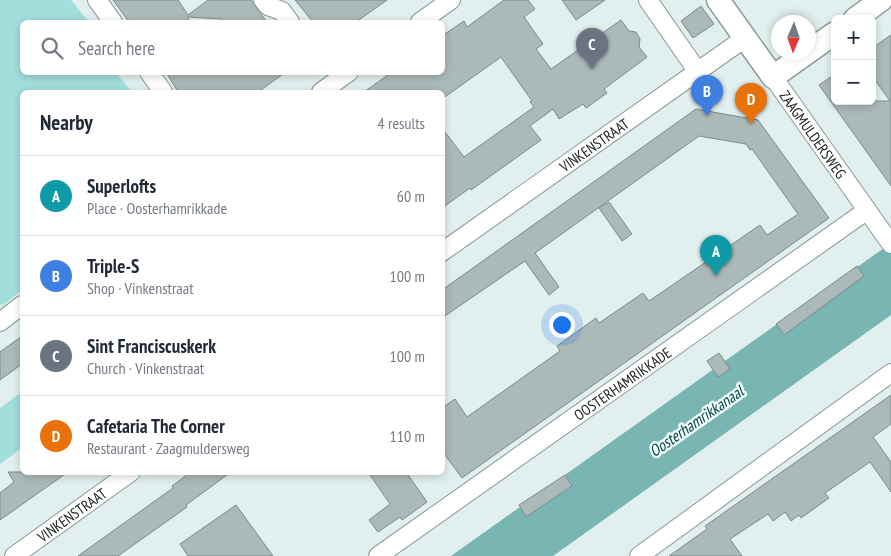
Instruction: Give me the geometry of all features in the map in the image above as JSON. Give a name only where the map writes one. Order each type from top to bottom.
[{"type":"street","points":[[97,0],[112,20]]},
{"type":"street","points":[[264,0],[268,6],[285,11]]},
{"type":"street","points":[[423,20],[451,0]]},
{"type":"street","points":[[648,0],[698,72]]},
{"type":"street","name":"ZAAGMULDERSWEG","points":[[718,0],[889,241]]},
{"type":"street","points":[[860,15],[881,0]]},
{"type":"street","points":[[816,46],[831,36]]},
{"type":"street","name":"VINKENSTRAAT","points":[[445,250],[745,38]]},
{"type":"street","points":[[773,77],[797,60]]},
{"type":"street","points":[[151,75],[162,90]]},
{"type":"street","points":[[327,83],[343,75]]},
{"type":"street","name":"OOSTERHAMRIKKADE","points":[[378,556],[866,211]]},
{"type":"street","points":[[0,322],[20,307]]},
{"type":"street","points":[[639,556],[891,373]]},
{"type":"street","name":"VINKENSTRAAT","points":[[14,556],[127,475]]},
{"type":"shaded area","points":[[0,0],[71,0],[87,20],[20,20],[20,75],[118,75],[130,90],[20,90],[20,292],[3,305],[0,304]]},
{"type":"shaded area","points":[[20,393],[20,449],[0,464],[0,408]]},
{"type":"water","name":"Oosterhamrikkanaal","points":[[891,243],[891,315],[553,556],[451,556]]},
{"type":"building","points":[[113,0],[178,0],[188,15],[208,0],[251,0],[266,20],[222,20],[187,17],[189,20],[128,20]]},
{"type":"building","points":[[295,0],[387,0],[359,20],[311,20]]},
{"type":"building","points":[[504,0],[528,0],[535,9],[524,17],[543,44],[536,49],[551,69],[621,20],[629,31],[636,32],[640,39],[639,47],[647,57],[604,89],[607,93],[586,108],[583,104],[559,119],[553,109],[530,126],[541,140],[471,190],[470,188],[445,206],[445,132],[464,157],[534,107],[530,102],[532,101],[501,57],[445,97],[445,90],[367,90],[388,75],[445,75],[445,34],[464,21],[467,27]]},
{"type":"building","points":[[562,0],[605,0],[576,20]]},
{"type":"building","points":[[701,6],[714,24],[693,38],[681,21]]},
{"type":"building","points":[[891,35],[891,186],[833,105],[876,105],[876,101],[890,101],[876,82],[876,45]]},
{"type":"building","points":[[168,75],[282,75],[261,90],[177,90]]},
{"type":"building","points":[[831,77],[831,102],[819,85]]},
{"type":"building","points":[[696,109],[758,120],[829,218],[462,478],[445,455],[445,406],[455,399],[467,417],[560,351],[557,346],[596,318],[599,323],[643,293],[649,301],[760,225],[767,235],[798,214],[752,149],[750,150],[746,144],[699,136],[535,253],[559,287],[549,295],[525,261],[445,316],[445,288]]},
{"type":"building","points":[[609,202],[632,234],[622,241],[599,208]]},
{"type":"building","points":[[857,266],[864,276],[784,335],[776,324]]},
{"type":"building","points":[[20,337],[20,365],[0,380],[0,352]]},
{"type":"building","points":[[719,353],[730,369],[718,377],[707,361]]},
{"type":"building","points":[[891,395],[891,424],[873,437],[891,462],[891,492],[870,462],[825,493],[829,498],[801,518],[799,515],[791,521],[785,512],[773,521],[768,514],[730,539],[742,556],[669,556],[707,529],[705,526]]},
{"type":"building","points":[[8,472],[20,472],[20,475],[64,475],[0,520],[0,493],[14,482]]},
{"type":"building","points":[[187,475],[227,475],[186,505],[187,507],[118,556],[78,556],[173,488],[172,486]]},
{"type":"building","points":[[370,475],[408,475],[427,502],[402,520],[400,517],[378,532],[369,520],[390,504]]},
{"type":"building","points":[[565,475],[572,486],[526,517],[519,505]]},
{"type":"building","points":[[236,505],[273,556],[188,556],[180,544]]},
{"type":"place","name":"Sint Franciscuskerk","points":[[592,69]]},
{"type":"place","name":"Triple-S","points":[[707,116]]},
{"type":"place","name":"Cafetaria The Corner","points":[[751,124]]},
{"type":"place","name":"Superlofts","points":[[716,276]]}]
